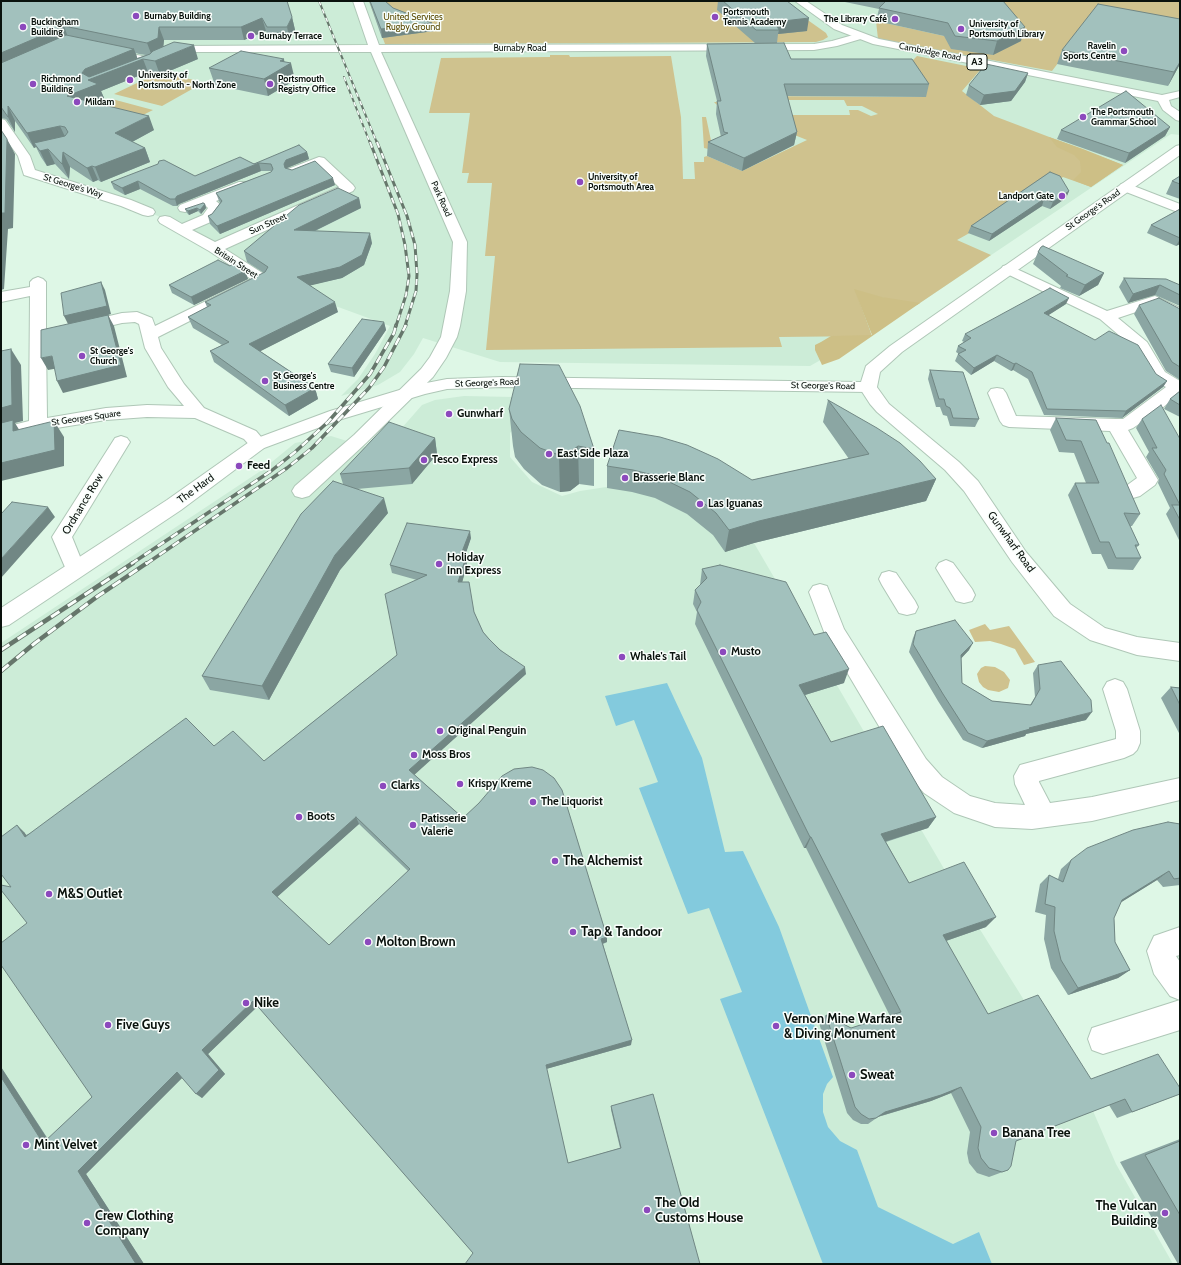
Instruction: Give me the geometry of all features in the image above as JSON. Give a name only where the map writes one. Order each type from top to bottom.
[{"type":"street","name":"Park Road","points":[[302,491],[360,439],[407,394],[431,368],[449,337],[458,291],[460,242],[375,49],[358,1]]},
{"type":"street","name":"Cambridge Road","points":[[800,1],[838,27],[860,36],[897,46],[1163,99]]},
{"type":"street","name":"Burnaby Road","points":[[154,61],[179,49],[814,47],[833,44],[860,36]]},
{"type":"street","points":[[99,50],[154,61]]},
{"type":"street","points":[[136,70],[154,61]]},
{"type":"street","name":"A3","points":[[1163,99],[1180,94]]},
{"type":"street","points":[[1163,99],[1167,108],[1180,117]]},
{"type":"street","name":"St George's Way","points":[[1,123],[24,156],[29,172],[126,203],[148,212]]},
{"type":"street","name":"St George's Road","points":[[407,394],[447,384],[502,382],[868,387],[870,372],[878,364],[1008,269],[1180,149]]},
{"type":"street","points":[[24,156],[38,153]]},
{"type":"street","name":"Sun Street","points":[[214,248],[348,188],[319,160],[293,172]]},
{"type":"street","points":[[185,208],[254,181]]},
{"type":"street","points":[[90,192],[112,184]]},
{"type":"street","points":[[1126,187],[1180,209]]},
{"type":"street","points":[[181,229],[208,218],[216,207],[207,200]]},
{"type":"street","name":"Britain Street","points":[[150,335],[262,279],[214,248],[165,220]]},
{"type":"street","points":[[997,393],[1009,421],[1116,425],[1127,424],[1178,388],[1159,376],[1141,345],[1106,316],[1008,269]]},
{"type":"street","name":"St Georges Square","points":[[1,297],[38,286],[38,425],[106,414],[147,411],[198,412],[250,435],[258,444]]},
{"type":"street","points":[[1106,316],[1155,302],[1180,314]]},
{"type":"street","name":"St Georges Square","points":[[37,338],[122,318],[137,317],[146,321],[154,348],[177,387],[198,412]]},
{"type":"street","name":"Gunwharf Road","points":[[868,387],[883,408],[952,466],[970,486],[1019,557],[1062,610],[1098,634],[1137,646],[1180,652]]},
{"type":"street","name":"The Hard","points":[[1,619],[174,505],[258,444],[336,415],[407,394]]},
{"type":"street","points":[[1,434],[38,425]]},
{"type":"street","points":[[1116,425],[1148,480],[1133,491]]},
{"type":"street","name":"Ordnance Row","points":[[75,569],[62,537],[121,442]]},
{"type":"street","points":[[946,568],[964,595]]},
{"type":"street","points":[[889,579],[906,607]]},
{"type":"street","points":[[820,592],[834,631],[917,767],[927,780],[939,790],[963,805],[986,813],[1013,817],[1044,816],[1100,807],[1180,789]]},
{"type":"street","points":[[1044,816],[1027,784],[1026,776],[1029,773],[1124,747],[1128,743],[1128,731],[1115,689]]},
{"type":"street","points":[[1180,941],[1164,946],[1161,951],[1164,964],[1180,986]]},
{"type":"street","points":[[1103,1039],[1180,1015]]},
{"type":"shaded area","name":"University of Portsmouth Area","points":[[1,1],[1180,1],[1180,135],[1171,134],[917,305],[810,366],[500,362],[423,338],[414,354],[400,372],[378,385],[341,396],[358,379],[375,354],[390,326],[262,279],[158,216],[126,203],[29,172],[1,123]]},
{"type":"shaded area","points":[[1049,137],[1123,165],[1091,187],[1073,180],[1081,172],[1080,161],[1074,155],[1057,147]]},
{"type":"shaded area","points":[[854,289],[882,297],[920,303],[839,359],[822,365],[815,350],[815,345],[831,336],[872,335]]},
{"type":"shaded area","points":[[464,396],[515,397],[532,410],[510,433],[510,457],[532,482],[562,496],[580,491],[613,486],[709,492],[754,543],[971,915],[1093,1111],[1116,1164],[1173,1264],[1,1264],[1,643],[262,470],[295,443],[331,436],[385,453],[393,438],[422,405],[435,400]]},
{"type":"green space","name":"United Services Rugby Ground","points":[[369,1],[781,1],[826,33],[828,37],[816,42],[385,44]]},
{"type":"green space","points":[[988,1],[1180,1],[1180,29],[1093,17],[1052,71],[878,39],[876,21],[944,36]]},
{"type":"green space","points":[[550,55],[569,55],[570,57],[671,56],[681,117],[683,179],[695,179],[694,162],[704,162],[704,157],[707,156],[742,171],[807,140],[787,132],[786,115],[850,115],[849,110],[858,110],[871,116],[878,114],[862,106],[847,106],[844,100],[755,100],[717,105],[714,102],[736,102],[735,96],[925,97],[905,68],[917,56],[981,69],[962,91],[994,116],[1123,165],[1091,187],[1063,177],[1016,207],[957,240],[991,255],[917,305],[856,292],[872,336],[779,337],[782,347],[486,350],[495,256],[485,256],[492,183],[467,183],[469,173],[462,173],[470,113],[429,113],[441,58],[550,57]]},
{"type":"green space","points":[[160,72],[198,81],[195,83],[194,88],[162,106],[114,94]]},
{"type":"green space","points":[[112,99],[153,110],[129,122],[91,113]]},
{"type":"green space","points":[[702,117],[706,117],[713,150],[704,148]]},
{"type":"green space","points":[[985,624],[990,630],[1009,626],[1035,662],[1024,665],[1015,649],[1001,644],[990,641],[975,642],[969,630]]},
{"type":"green space","points":[[985,666],[995,667],[1004,672],[1010,680],[1008,688],[999,692],[988,690],[983,687],[979,682],[977,674],[981,668]]},
{"type":"water","points":[[667,683],[702,758],[725,852],[743,851],[779,927],[833,1077],[827,1084],[823,1094],[823,1112],[828,1127],[840,1141],[857,1150],[878,1207],[953,1244],[979,1232],[992,1264],[823,1264],[720,999],[742,992],[709,908],[688,914],[639,788],[658,782],[634,720],[616,726],[605,696]]},
{"type":"building","points":[[1,1],[287,1],[292,17],[287,27],[267,27],[262,18],[241,27],[159,27],[158,38],[147,43],[64,26],[1,53]]},
{"type":"building","points":[[370,1],[385,1],[393,8],[432,23],[381,29]]},
{"type":"building","points":[[723,1],[787,1],[809,18],[775,22],[779,30],[756,30]]},
{"type":"building","name":"University of Portsmouth Library","points":[[886,1],[1003,1],[1025,27],[997,41],[955,36],[948,23],[879,8]]},
{"type":"building","name":"Ravelin Sports Centre","points":[[1098,4],[1180,19],[1180,62],[1174,72],[1062,50]]},
{"type":"building","points":[[66,35],[134,49],[85,69],[82,73],[89,77],[150,54],[153,51],[174,42],[194,45],[155,61],[143,59],[88,80],[98,84],[67,96],[149,116],[115,133],[145,148],[95,167],[92,166],[87,168],[63,152],[62,164],[48,149],[40,151],[34,143],[65,136],[68,132],[65,127],[60,126],[27,133],[8,106],[8,117],[1,107],[1,63]]},
{"type":"building","points":[[784,43],[791,59],[912,59],[929,84],[784,84],[797,132],[744,158],[708,142],[728,133],[724,132],[717,101],[721,101],[707,44]]},
{"type":"building","points":[[241,51],[284,59],[280,61],[291,63],[264,79],[209,68]]},
{"type":"building","points":[[986,64],[1028,73],[1015,91],[984,95],[969,85]]},
{"type":"building","points":[[1126,91],[1170,127],[1129,153],[1061,130]]},
{"type":"building","points":[[1,130],[7,139],[5,213],[1,213]]},
{"type":"building","points":[[299,145],[307,152],[286,160],[284,164],[285,168],[292,170],[315,161],[333,178],[217,226],[208,216],[212,214],[222,201],[216,193],[271,172],[273,169],[271,164],[259,163],[177,196],[175,199],[170,199],[138,181],[122,188],[111,182],[158,164],[159,161],[164,160],[195,176],[240,157],[254,164]]},
{"type":"building","points":[[1050,172],[1060,176],[1069,191],[1053,202],[1044,199],[992,234],[971,226]]},
{"type":"building","points":[[1180,176],[1180,184],[1172,181]]},
{"type":"building","points":[[338,188],[359,198],[294,230],[370,233],[362,255],[340,267],[297,277],[335,302],[249,344],[315,388],[285,405],[210,351],[229,342],[188,317],[211,305],[205,302],[265,272],[268,267],[244,251],[299,205]]},
{"type":"building","points":[[203,203],[205,204],[200,210],[197,208],[188,211],[185,209]]},
{"type":"building","points":[[1180,209],[1180,238],[1151,225]]},
{"type":"building","points":[[1043,246],[1104,273],[1085,285],[1066,276],[1068,275],[1038,252]]},
{"type":"building","points":[[218,260],[230,266],[234,263],[245,271],[191,297],[169,285]]},
{"type":"building","points":[[1124,278],[1166,279],[1180,285],[1180,295],[1160,285],[1133,294]]},
{"type":"building","points":[[101,282],[107,306],[64,316],[61,293]]},
{"type":"building","points":[[1050,288],[1069,298],[1044,313],[1095,340],[1109,331],[1138,345],[1156,374],[1167,381],[1126,411],[1047,409],[1032,372],[997,355],[974,368],[958,354],[966,350],[958,346],[971,338],[965,334]]},
{"type":"building","points":[[1159,298],[1180,309],[1180,367],[1172,362],[1139,305]]},
{"type":"building","name":"St George's Church","points":[[108,315],[121,365],[57,381],[52,356],[41,358],[41,330]]},
{"type":"building","points":[[362,319],[384,322],[352,368],[328,364]]},
{"type":"building","points":[[11,349],[12,405],[1,408],[1,351]]},
{"type":"building","points":[[520,364],[559,365],[580,406],[594,449],[578,446],[569,453],[559,455],[540,448],[521,432],[512,419],[509,409]]},
{"type":"building","points":[[930,370],[963,372],[979,419],[953,418],[950,408],[946,406],[944,399],[939,399]]},
{"type":"building","points":[[1180,391],[1180,405],[1170,399]]},
{"type":"building","points":[[828,400],[900,443],[920,461],[936,479],[759,521],[729,530],[716,513],[690,492],[657,476],[607,466],[619,430],[660,437],[687,445],[718,459],[752,480],[869,454]]},
{"type":"building","points":[[1161,405],[1180,439],[1180,505],[1164,474],[1166,470],[1152,448],[1157,448],[1142,419]]},
{"type":"building","points":[[1056,418],[1096,420],[1107,443],[1109,443],[1140,514],[1124,513],[1139,545],[1135,545],[1141,558],[1116,558],[1109,542],[1100,542],[1075,483],[1099,483],[1081,441],[1066,440]]},
{"type":"building","points":[[13,420],[13,431],[54,421],[55,450],[1,463],[1,423]]},
{"type":"building","points":[[389,422],[435,438],[409,468],[340,474]]},
{"type":"building","points":[[333,481],[384,498],[335,555],[262,686],[202,676],[301,514]]},
{"type":"building","points":[[12,502],[48,507],[1,559],[1,514]]},
{"type":"building","points":[[1172,505],[1180,505],[1180,520]]},
{"type":"building","points":[[407,523],[470,531],[460,557],[466,557],[458,582],[469,582],[474,612],[483,632],[500,650],[525,667],[409,770],[463,818],[479,803],[502,776],[514,769],[532,767],[543,770],[554,778],[562,790],[607,937],[601,939],[632,1040],[546,1065],[568,1163],[621,1148],[611,1106],[653,1094],[700,1264],[465,1264],[473,1253],[253,1001],[202,1050],[219,1070],[196,1094],[177,1072],[78,1171],[136,1264],[1,1264],[1,1077],[43,1143],[92,1097],[1,965],[1,943],[27,923],[1,890],[1,885],[11,887],[1,874],[1,837],[17,825],[25,837],[186,718],[214,746],[233,731],[264,761],[397,655],[385,594],[427,575],[390,565]],"holes":[[[356,817],[410,869],[329,945],[272,892]]]},
{"type":"building","points":[[720,565],[786,582],[814,635],[826,632],[849,669],[799,685],[831,742],[883,726],[936,817],[881,834],[909,883],[964,862],[996,917],[943,935],[988,1014],[1038,995],[1091,1079],[1158,1054],[1180,1088],[1180,1094],[1132,1112],[1125,1099],[1016,1141],[1011,1166],[1008,1170],[1002,1172],[989,1168],[981,1158],[978,1148],[981,1127],[961,1087],[941,1095],[885,1112],[876,1118],[869,1119],[861,1114],[855,1107],[826,1015],[851,1028],[901,1012],[810,837],[697,610],[701,602],[695,590],[707,578],[702,569]]},
{"type":"building","points":[[955,620],[973,643],[961,655],[962,683],[992,701],[1031,705],[1040,689],[1038,665],[1061,661],[1091,700],[1092,712],[1029,728],[1030,729],[987,741],[968,733],[913,644],[916,631]]},
{"type":"building","points":[[1171,687],[1180,688],[1180,705]]},
{"type":"building","points":[[1168,822],[1180,824],[1180,878],[1174,879],[1169,871],[1122,900],[1114,918],[1115,942],[1130,970],[1078,988],[1061,960],[1054,931],[1055,907],[1045,904],[1049,875],[1063,882],[1071,860],[1087,848],[1133,830]]},
{"type":"building","points":[[1180,1141],[1180,1215],[1145,1155]]},
{"type":"railway","points":[[319,1],[377,143]]},
{"type":"railway","points":[[344,77],[370,143]]},
{"type":"railway","points":[[370,142],[398,214],[405,245],[409,276],[406,295],[396,326]]},
{"type":"railway","points":[[377,142],[407,216],[415,245],[417,274],[416,291],[405,326]]},
{"type":"railway","points":[[131,564],[271,471],[295,452],[328,422],[370,374],[394,333],[396,325]]},
{"type":"railway","points":[[146,564],[287,468],[312,448],[369,388],[384,367],[406,325]]},
{"type":"railway","points":[[1,650],[133,563]]},
{"type":"railway","points":[[1,671],[35,643],[98,596],[147,563]]},
{"type":"place","name":"Burnaby Building","points":[[136,16]]},
{"type":"place","name":"Portsmouth Tennis Academy","points":[[715,17]]},
{"type":"place","name":"The Library Café","points":[[895,19]]},
{"type":"place","name":"Buckingham Building","points":[[23,27]]},
{"type":"place","name":"University of Portsmouth Library","points":[[961,29]]},
{"type":"place","name":"Burnaby Terrace","points":[[251,36]]},
{"type":"place","name":"Ravelin Sports Centre","points":[[1124,51]]},
{"type":"place","name":"University of Portsmouth - North Zone","points":[[130,80]]},
{"type":"place","name":"Richmond Building","points":[[33,84]]},
{"type":"place","name":"Portsmouth Registry Office","points":[[270,84]]},
{"type":"place","name":"Mildam","points":[[77,102]]},
{"type":"place","name":"The Portsmouth Grammar School","points":[[1083,117]]},
{"type":"place","name":"University of Portsmouth Area","points":[[580,182]]},
{"type":"place","name":"Landport Gate","points":[[1062,196]]},
{"type":"place","name":"St George's Church","points":[[82,356]]},
{"type":"place","name":"St George's Business Centre","points":[[265,381]]},
{"type":"place","name":"Gunwharf","points":[[449,414]]},
{"type":"place","name":"East Side Plaza","points":[[549,454]]},
{"type":"place","name":"Tesco Express","points":[[424,460]]},
{"type":"place","name":"Feed","points":[[239,466]]},
{"type":"place","name":"Brasserie Blanc","points":[[625,478]]},
{"type":"place","name":"Las Iguanas","points":[[700,504]]},
{"type":"place","name":"Holiday Inn Express","points":[[439,564]]},
{"type":"place","name":"Musto","points":[[723,652]]},
{"type":"place","name":"Whale's Tail","points":[[622,657]]},
{"type":"place","name":"Original Penguin","points":[[440,731]]},
{"type":"place","name":"Moss Bros","points":[[414,755]]},
{"type":"place","name":"Krispy Kreme","points":[[460,784]]},
{"type":"place","name":"Clarks","points":[[383,786]]},
{"type":"place","name":"The Liquorist","points":[[533,802]]},
{"type":"place","name":"Boots","points":[[299,817]]},
{"type":"place","name":"Patisserie Valerie","points":[[413,825]]},
{"type":"place","name":"The Alchemist","points":[[555,861]]},
{"type":"place","name":"M&S Outlet","points":[[49,894]]},
{"type":"place","name":"Tap & Tandoor","points":[[573,932]]},
{"type":"place","name":"Molton Brown","points":[[368,942]]},
{"type":"place","name":"Nike","points":[[246,1003]]},
{"type":"place","name":"Five Guys","points":[[108,1025]]},
{"type":"place","name":"Vernon Mine Warfare & Diving Monument","points":[[776,1026]]},
{"type":"place","name":"Sweat","points":[[852,1075]]},
{"type":"place","name":"Banana Tree","points":[[994,1133]]},
{"type":"place","name":"Mint Velvet","points":[[26,1145]]},
{"type":"place","name":"The Old Customs House","points":[[647,1210]]},
{"type":"place","name":"The Vulcan Building","points":[[1165,1213]]},
{"type":"place","name":"Crew Clothing Company","points":[[87,1223]]}]
